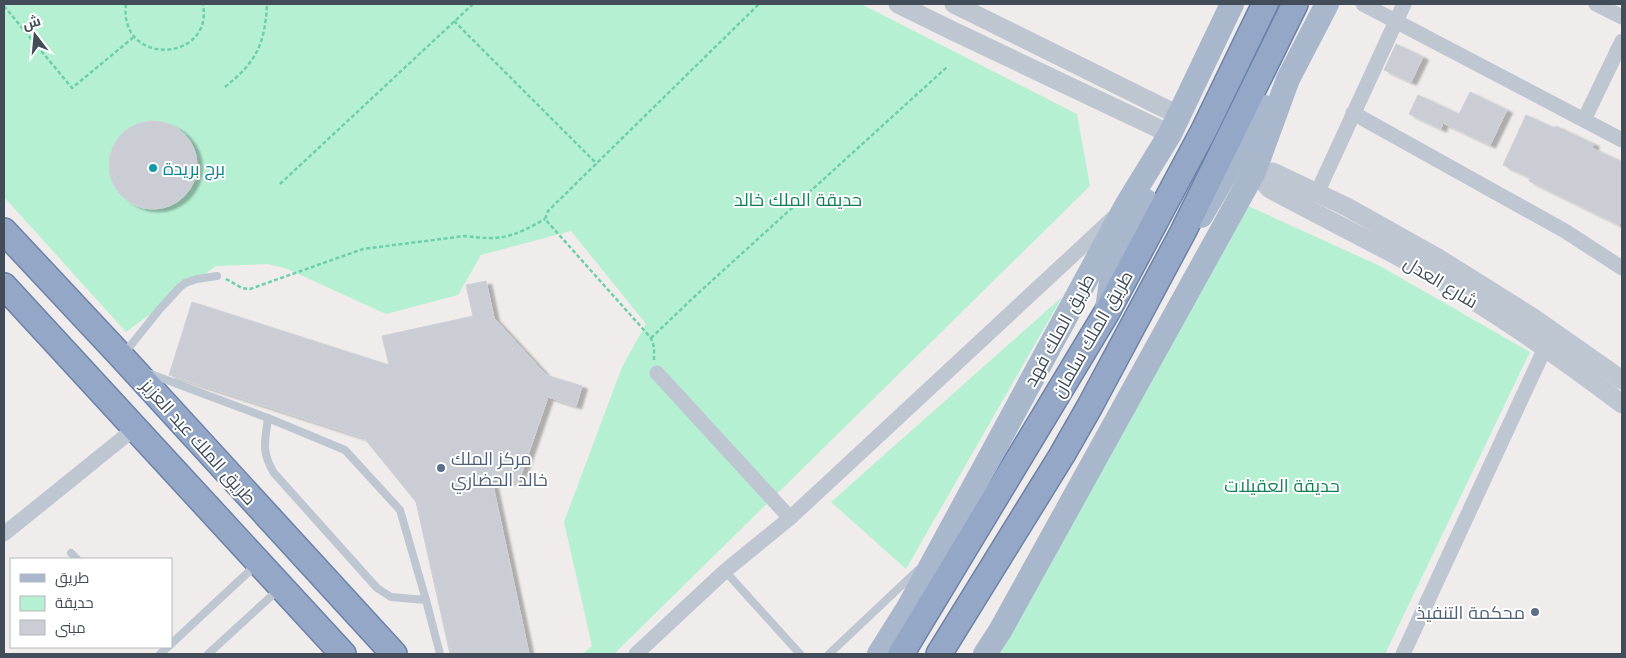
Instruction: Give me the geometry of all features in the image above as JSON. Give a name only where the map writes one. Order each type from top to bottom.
[{"type":"highway","name":"طريق الملك سلمان","points":[[901,654],[1107,312],[1204,130],[1265,4]]},
{"type":"highway","name":"طريق الملك سلمان","points":[[938,654],[1062,455],[1183,232],[1295,4]]},
{"type":"highway","name":"طريق الملك عبد العزيز","points":[[4,232],[126,361],[394,654]]},
{"type":"highway","points":[[4,286],[343,654]]},
{"type":"main road","name":"طريق الملك فهد","points":[[879,654],[908,608],[1127,204],[1174,124],[1232,4]]},
{"type":"main road","points":[[985,654],[1000,631],[1254,172],[1288,79],[1327,4]]},
{"type":"main road","points":[[1183,232],[1203,214],[1270,100],[1288,79]]},
{"type":"main road","points":[[1107,312],[1112,275],[1163,163],[1174,124]]},
{"type":"street","points":[[898,4],[953,31],[1174,124]]},
{"type":"street","points":[[954,4],[1174,124]]},
{"type":"street","points":[[1363,4],[1622,140]]},
{"type":"street","points":[[1317,193],[1404,4]]},
{"type":"street","points":[[1596,4],[1622,17]]},
{"type":"street","points":[[1584,120],[1622,41]]},
{"type":"street","points":[[1353,113],[1565,231],[1622,268]]},
{"type":"street","points":[[1254,172],[1273,172],[1347,207],[1438,258],[1534,319],[1622,380]]},
{"type":"street","name":"شارع العدل","points":[[1254,172],[1270,189],[1415,266],[1498,317],[1546,348],[1622,404]]},
{"type":"street","points":[[644,652],[725,571],[790,518],[1127,204]]},
{"type":"street","points":[[1403,654],[1546,348]]},
{"type":"street","points":[[657,373],[790,518]]},
{"type":"street","points":[[4,534],[134,429]]},
{"type":"lane","points":[[217,276],[197,279],[180,287],[159,310],[126,361],[345,450],[400,510],[440,654]]},
{"type":"lane","points":[[268,418],[264,454],[274,473],[377,588],[391,598],[426,600]]},
{"type":"lane","points":[[829,654],[939,551]]},
{"type":"lane","points":[[172,643],[258,563]]},
{"type":"lane","points":[[725,571],[800,654]]},
{"type":"lane","points":[[208,654],[281,587]]},
{"type":"path","points":[[126,4],[129,28],[143,44],[156,50],[180,48],[189,42],[200,29],[204,17],[203,4]]},
{"type":"path","points":[[225,87],[243,72],[256,53],[264,33],[267,4]]},
{"type":"path","points":[[280,184],[473,4]]},
{"type":"path","points":[[217,276],[242,288],[250,289],[363,249],[465,236],[505,238],[525,230],[545,219],[548,211],[760,4]]},
{"type":"path","points":[[4,6],[72,88],[135,36]]},
{"type":"path","points":[[454,21],[597,164]]},
{"type":"path","points":[[651,338],[948,67]]},
{"type":"path","points":[[545,219],[651,338],[654,346],[657,373]]},
{"type":"green space","name":"حديقة الملك خالد","points":[[4,4],[861,4],[1077,114],[1090,186],[614,654],[582,654],[592,646],[564,522],[622,367],[646,324],[571,231],[481,255],[458,295],[386,314],[285,268],[267,264],[216,266],[126,332],[4,197]]},
{"type":"green space","name":"حديقة العقيلات","points":[[1246,205],[1380,266],[1530,352],[1385,654],[1000,654]]},
{"type":"green space","points":[[1062,297],[906,569],[831,502]]},
{"type":"building","points":[[1396,44],[1423,57],[1411,82],[1384,70]]},
{"type":"building","points":[[1470,92],[1507,110],[1490,145],[1443,123],[1441,129],[1409,114],[1418,95],[1459,114]]},
{"type":"building","points":[[1526,115],[1554,128],[1556,126],[1594,144],[1592,148],[1622,162],[1622,218],[1619,225],[1529,181],[1531,178],[1503,165]]},
{"type":"building","name":"برج بريدة","points":[[144,121],[162,121],[178,128],[190,140],[197,156],[197,174],[190,190],[178,202],[162,209],[144,209],[128,202],[116,190],[109,174],[109,156],[116,140],[128,128]]},
{"type":"building","name":"مركز الملك خالد الحضاري","points":[[486,281],[494,318],[546,375],[582,386],[576,406],[548,397],[518,484],[491,476],[529,654],[450,654],[416,502],[364,438],[169,375],[192,302],[389,365],[382,336],[473,316],[466,285]]},
{"type":"place","name":"برج بريدة","points":[[153,168]]},
{"type":"place","name":"مركز الملك خالد الحضاري","points":[[441,468]]},
{"type":"place","name":"محكمة التنفيذ","points":[[1535,612]]}]
